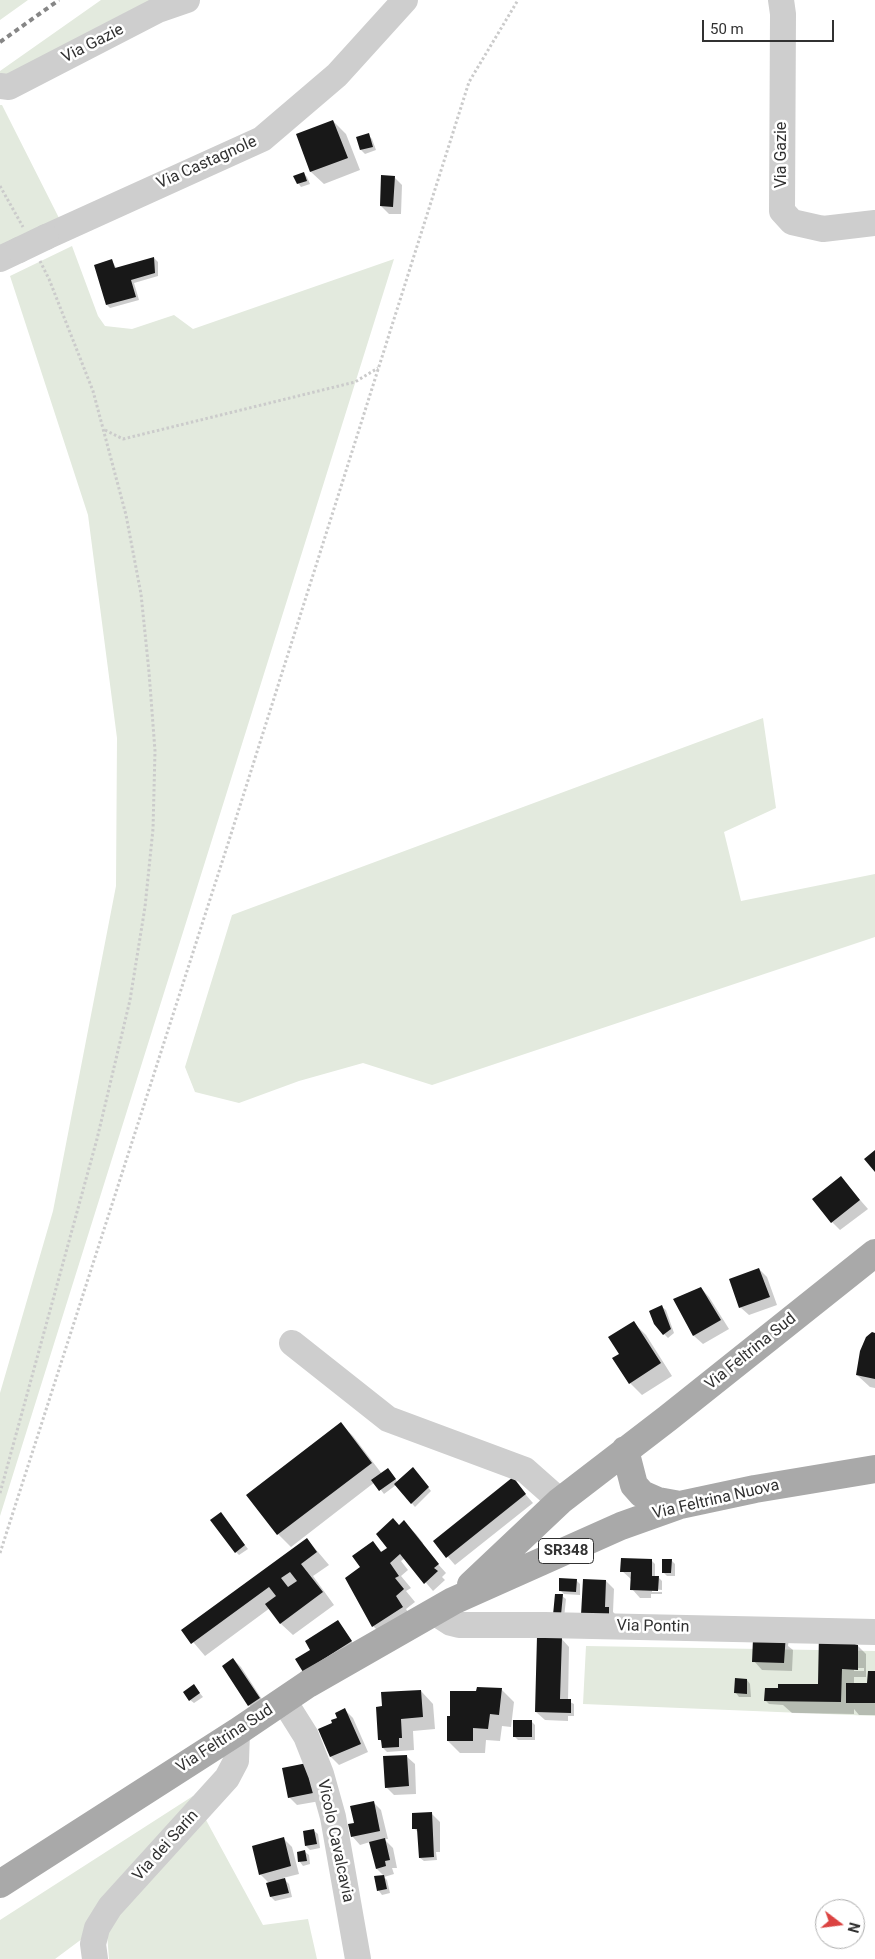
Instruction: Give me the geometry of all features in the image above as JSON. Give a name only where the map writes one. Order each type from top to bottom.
[{"type":"main road","name":"Via Feltrina Sud","points":[[0,1884],[308,1684],[444,1607],[560,1501],[668,1418],[875,1253]]},
{"type":"main road","points":[[625,1450],[634,1484],[642,1494],[658,1501],[680,1505]]},
{"type":"main road","name":"Via Feltrina Nuova","points":[[444,1607],[621,1526],[680,1505],[755,1489],[875,1469]]},
{"type":"street","name":"Via Gazie","points":[[0,86],[9,87],[158,10],[187,0]]},
{"type":"street","name":"Via Castagnole","points":[[25,246],[262,139],[337,75],[405,0]]},
{"type":"street","name":"Via Gazie","points":[[781,0],[783,14],[782,211],[792,222],[823,229],[875,223]]},
{"type":"street","points":[[292,1343],[388,1419],[525,1470],[560,1501]]},
{"type":"street","name":"Via Pontin","points":[[444,1607],[451,1623],[460,1625],[875,1632]]},
{"type":"street","name":"Vicolo Cavalcavia","points":[[284,1701],[306,1736],[321,1774],[333,1817],[358,1959]]},
{"type":"street","name":"Via dei Sarin","points":[[95,1959],[93,1944],[97,1928],[110,1907],[227,1778],[236,1761],[236,1732]]},
{"type":"path","points":[[0,1553],[229,841],[469,82],[518,0]]},
{"type":"path","points":[[0,186],[25,246],[49,279],[89,383],[104,430],[126,515],[141,594],[155,751],[153,829],[145,907],[130,1000],[97,1140],[0,1493]]},
{"type":"path","points":[[104,430],[123,439],[355,382],[378,367]]},
{"type":"shaded area","points":[[0,0],[28,0],[0,20]]},
{"type":"shaded area","points":[[101,0],[171,0],[0,78],[0,71]]},
{"type":"shaded area","points":[[0,105],[2,105],[61,222],[0,251]]},
{"type":"shaded area","points":[[72,246],[98,316],[105,326],[132,329],[174,315],[193,329],[394,259],[0,1516],[0,1393],[53,1211],[116,886],[117,738],[88,515],[10,276]]},
{"type":"shaded area","points":[[763,718],[776,808],[724,832],[741,901],[875,874],[875,937],[432,1085],[363,1063],[299,1081],[239,1103],[195,1092],[185,1067],[232,915]]},
{"type":"shaded area","points":[[586,1646],[875,1651],[875,1716],[583,1704]]},
{"type":"shaded area","points":[[193,1796],[263,1925],[308,1919],[317,1959],[109,1959],[106,1921],[55,1959],[0,1959],[0,1920]]},
{"type":"building","points":[[333,120],[348,158],[310,172],[296,134]]},
{"type":"building","points":[[369,133],[373,147],[360,150],[356,137]]},
{"type":"building","points":[[304,172],[307,181],[297,184],[293,176]]},
{"type":"building","points":[[381,175],[395,176],[393,207],[380,206]]},
{"type":"building","points":[[154,257],[155,273],[131,280],[136,297],[106,305],[94,265],[112,259],[115,268]]},
{"type":"building","points":[[875,1150],[875,1172],[864,1159]]},
{"type":"building","points":[[841,1176],[860,1200],[831,1223],[812,1199]]},
{"type":"building","points":[[759,1268],[770,1297],[739,1308],[729,1279]]},
{"type":"building","points":[[701,1287],[721,1320],[693,1336],[673,1299]]},
{"type":"building","points":[[662,1305],[671,1329],[663,1335],[654,1324],[649,1311]]},
{"type":"building","points":[[634,1321],[661,1363],[629,1384],[612,1358],[619,1354],[608,1337]]},
{"type":"building","points":[[872,1332],[875,1333],[875,1379],[856,1375],[860,1351],[866,1337]]},
{"type":"building","points":[[341,1422],[372,1463],[277,1535],[246,1495]]},
{"type":"building","points":[[413,1467],[429,1487],[411,1504],[394,1484]]},
{"type":"building","points":[[388,1468],[396,1479],[379,1491],[371,1480]]},
{"type":"building","points":[[513,1477],[526,1494],[446,1558],[433,1541]]},
{"type":"building","points":[[221,1512],[245,1545],[235,1553],[210,1520]]},
{"type":"building","points":[[393,1518],[399,1525],[404,1520],[439,1564],[434,1568],[438,1571],[424,1584],[400,1554],[390,1563],[399,1576],[395,1578],[404,1589],[396,1596],[403,1607],[372,1627],[345,1578],[360,1567],[352,1556],[373,1541],[381,1552],[387,1548],[376,1534]]},
{"type":"building","points":[[307,1538],[317,1552],[301,1564],[323,1592],[280,1624],[265,1604],[276,1596],[269,1587],[191,1644],[181,1630]],"holes":[[[290,1572],[297,1581],[288,1587],[281,1578]]]},
{"type":"building","points":[[621,1558],[652,1559],[652,1576],[659,1576],[658,1591],[630,1590],[631,1572],[620,1572]]},
{"type":"building","points":[[662,1559],[672,1559],[671,1573],[662,1573]]},
{"type":"building","points":[[559,1578],[577,1579],[576,1592],[559,1591]]},
{"type":"building","points":[[583,1579],[606,1580],[605,1607],[609,1607],[609,1617],[581,1615]]},
{"type":"building","points":[[555,1594],[563,1594],[561,1615],[553,1615]]},
{"type":"building","points":[[338,1620],[352,1641],[303,1672],[295,1659],[310,1650],[305,1641]]},
{"type":"building","points":[[786,1633],[784,1663],[752,1662],[753,1639]]},
{"type":"building","points":[[819,1633],[858,1645],[858,1670],[842,1669],[841,1702],[764,1701],[765,1688],[778,1688],[778,1684],[818,1684]]},
{"type":"building","points":[[537,1636],[562,1637],[560,1699],[571,1699],[571,1713],[535,1712]]},
{"type":"building","points":[[233,1658],[260,1698],[248,1706],[222,1666]]},
{"type":"building","points":[[868,1671],[875,1671],[875,1703],[846,1703],[846,1683],[867,1683]]},
{"type":"building","points":[[735,1678],[747,1679],[747,1694],[734,1693]]},
{"type":"building","points":[[194,1684],[200,1693],[189,1701],[183,1692]]},
{"type":"building","points":[[477,1687],[502,1688],[499,1715],[490,1714],[488,1729],[473,1728],[473,1741],[447,1741],[450,1691],[476,1691]]},
{"type":"building","points":[[421,1690],[423,1717],[401,1719],[402,1738],[399,1738],[399,1747],[382,1748],[381,1740],[378,1740],[376,1707],[382,1706],[381,1692]]},
{"type":"building","points":[[345,1708],[361,1744],[330,1757],[318,1729],[332,1723],[331,1720],[337,1718],[335,1713]]},
{"type":"building","points":[[513,1720],[532,1720],[532,1737],[513,1737]]},
{"type":"building","points":[[407,1755],[409,1786],[385,1788],[383,1756]]},
{"type":"building","points":[[312,1762],[318,1792],[288,1798],[282,1768]]},
{"type":"building","points":[[374,1801],[380,1831],[351,1837],[348,1824],[354,1823],[350,1806]]},
{"type":"building","points":[[432,1812],[434,1857],[419,1858],[417,1829],[412,1829],[412,1813]]},
{"type":"building","points":[[314,1829],[317,1844],[305,1846],[303,1831]]},
{"type":"building","points":[[284,1837],[291,1866],[259,1875],[252,1846]]},
{"type":"building","points":[[385,1838],[390,1860],[385,1861],[386,1866],[376,1869],[369,1842]]},
{"type":"building","points":[[305,1850],[307,1861],[298,1862],[297,1852]]},
{"type":"building","points":[[384,1875],[387,1889],[377,1891],[374,1876]]},
{"type":"building","points":[[285,1878],[289,1893],[270,1897],[266,1883]]},
{"type":"railway","points":[[0,42],[59,0]]}]
